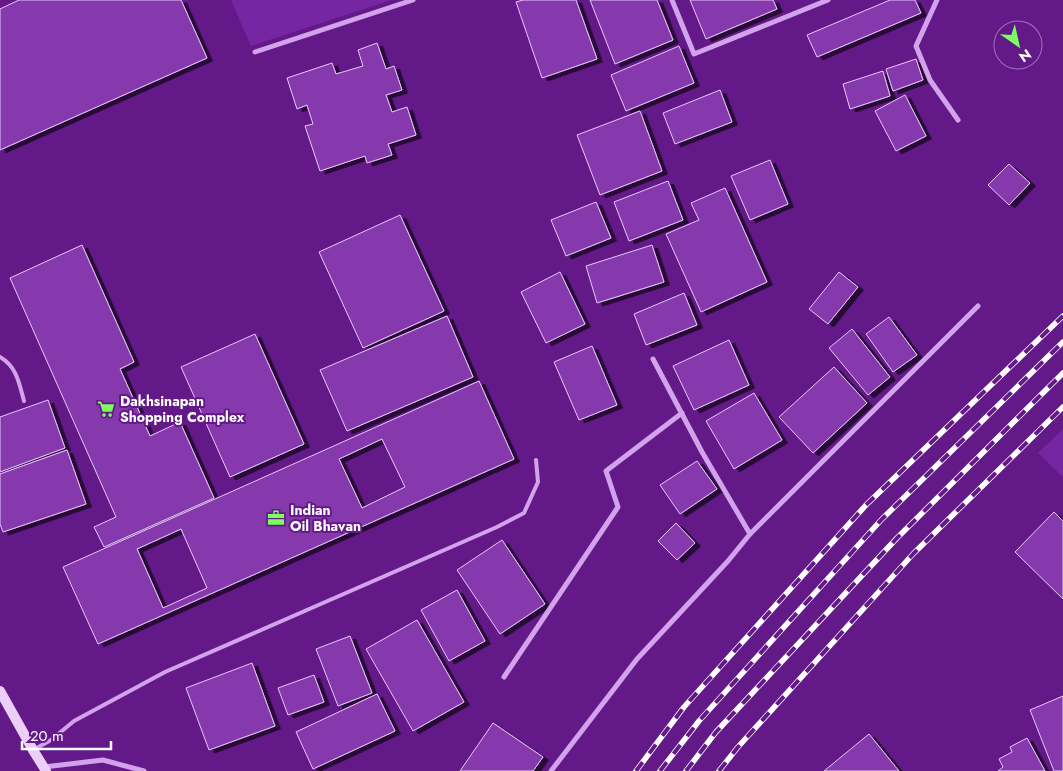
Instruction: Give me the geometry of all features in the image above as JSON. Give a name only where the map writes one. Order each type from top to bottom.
[{"type":"street","points":[[255,52],[413,0]]},
{"type":"street","points":[[672,0],[694,54],[828,0]]},
{"type":"street","points":[[937,0],[916,46],[930,80],[958,120]]},
{"type":"street","points":[[551,771],[637,660],[728,561],[750,534],[978,306]]},
{"type":"street","points":[[653,359],[702,452],[750,534]]},
{"type":"street","points":[[504,677],[618,507],[606,471],[682,413]]},
{"type":"street","points":[[0,691],[45,769],[103,760],[144,771]]},
{"type":"lane","points":[[0,357],[10,364],[16,372],[24,401]]},
{"type":"lane","points":[[33,750],[51,740],[74,721],[165,672],[524,513],[538,482],[536,460]]},
{"type":"shaded area","points":[[231,0],[391,0],[251,46]]},
{"type":"shaded area","points":[[1063,429],[1063,477],[1038,453]]},
{"type":"building","points":[[19,0],[181,0],[207,58],[0,150],[0,9]]},
{"type":"building","points":[[523,0],[576,0],[597,59],[542,78],[516,2]]},
{"type":"building","points":[[590,0],[657,0],[673,40],[615,64]]},
{"type":"building","points":[[690,0],[773,0],[777,9],[706,39]]},
{"type":"building","points":[[890,0],[915,0],[921,13],[817,57],[807,35]]},
{"type":"building","points":[[377,43],[386,69],[394,66],[402,90],[386,95],[392,112],[407,107],[416,135],[388,144],[392,155],[367,163],[365,156],[320,171],[305,126],[313,124],[307,105],[297,109],[287,78],[332,63],[336,74],[363,66],[358,50]]},
{"type":"building","points":[[679,46],[694,83],[626,111],[611,75]]},
{"type":"building","points":[[916,59],[923,80],[893,91],[886,69]]},
{"type":"building","points":[[883,71],[890,96],[850,109],[843,84]]},
{"type":"building","points":[[720,90],[732,122],[675,144],[663,113]]},
{"type":"building","points":[[905,95],[926,136],[896,151],[875,111]]},
{"type":"building","points":[[640,111],[662,171],[600,195],[577,135]]},
{"type":"building","points":[[770,160],[788,204],[750,220],[731,176]]},
{"type":"building","points":[[1009,164],[1030,183],[1009,205],[988,185]]},
{"type":"building","points":[[668,181],[683,220],[629,241],[614,202]]},
{"type":"building","points":[[725,188],[767,282],[701,312],[666,234],[699,220],[691,203]]},
{"type":"building","points":[[596,202],[611,238],[566,256],[551,220]]},
{"type":"building","points":[[400,215],[444,311],[363,348],[319,252]]},
{"type":"building","points":[[82,245],[134,362],[120,369],[150,436],[180,422],[214,498],[104,547],[94,527],[116,517],[10,278]]},
{"type":"building","points":[[652,245],[664,282],[597,303],[586,266]]},
{"type":"building","points":[[560,272],[585,324],[546,343],[521,292]]},
{"type":"building","points":[[839,272],[858,287],[828,324],[809,309]]},
{"type":"building","points":[[684,293],[697,325],[646,345],[634,314]]},
{"type":"building","points":[[447,316],[473,377],[347,431],[320,370]]},
{"type":"building","points":[[889,317],[917,355],[893,372],[866,334]]},
{"type":"building","points":[[852,329],[890,377],[868,395],[829,348]]},
{"type":"building","points":[[255,334],[304,444],[230,477],[181,367]]},
{"type":"building","points":[[729,340],[749,385],[694,410],[673,366]]},
{"type":"building","points":[[592,346],[617,405],[579,420],[554,362]]},
{"type":"building","points":[[834,367],[867,403],[813,453],[779,417]]},
{"type":"building","name":"Indian Oil Bhavan","points":[[479,381],[514,459],[98,644],[63,567]],"holes":[[[382,439],[405,487],[362,508],[339,459]],[[181,529],[207,588],[163,608],[137,549]]]},
{"type":"building","points":[[754,393],[782,440],[734,469],[706,421]]},
{"type":"building","points":[[48,400],[65,448],[0,472],[0,417]]},
{"type":"building","points":[[67,450],[86,504],[3,532],[0,524],[0,474]]},
{"type":"building","points":[[697,461],[717,489],[680,514],[660,485]]},
{"type":"building","points":[[1054,512],[1063,521],[1063,599],[1015,552]]},
{"type":"building","points":[[676,523],[695,543],[677,560],[658,541]]},
{"type":"building","points":[[502,540],[545,604],[500,634],[457,570]]},
{"type":"building","points":[[457,590],[485,641],[449,661],[421,610]]},
{"type":"building","points":[[417,620],[464,702],[413,731],[366,649]]},
{"type":"building","points":[[350,636],[372,693],[338,706],[316,649]]},
{"type":"building","points":[[252,663],[275,726],[209,750],[186,688]]},
{"type":"building","points":[[314,675],[324,702],[288,715],[278,688]]},
{"type":"building","points":[[377,694],[395,731],[313,769],[296,732]]},
{"type":"building","points":[[1063,696],[1063,771],[1054,771],[1030,710]]},
{"type":"building","points":[[493,723],[543,757],[533,771],[460,771]]},
{"type":"building","points":[[869,734],[899,771],[824,771]]},
{"type":"building","points":[[1027,738],[1045,771],[998,771],[1003,767],[999,759],[1012,752],[1010,747]]},
{"type":"railway","points":[[636,771],[684,707],[866,505],[1063,316]]},
{"type":"railway","points":[[660,771],[699,721],[882,519],[1063,342]]},
{"type":"railway","points":[[686,771],[716,732],[897,538],[1063,373]]},
{"type":"railway","points":[[719,771],[738,747],[913,554],[1063,407]]},
{"type":"place","name":"Dakhsinapan Shopping Complex","points":[[106,409]]},
{"type":"place","name":"Indian Oil Bhavan","points":[[276,518]]}]
